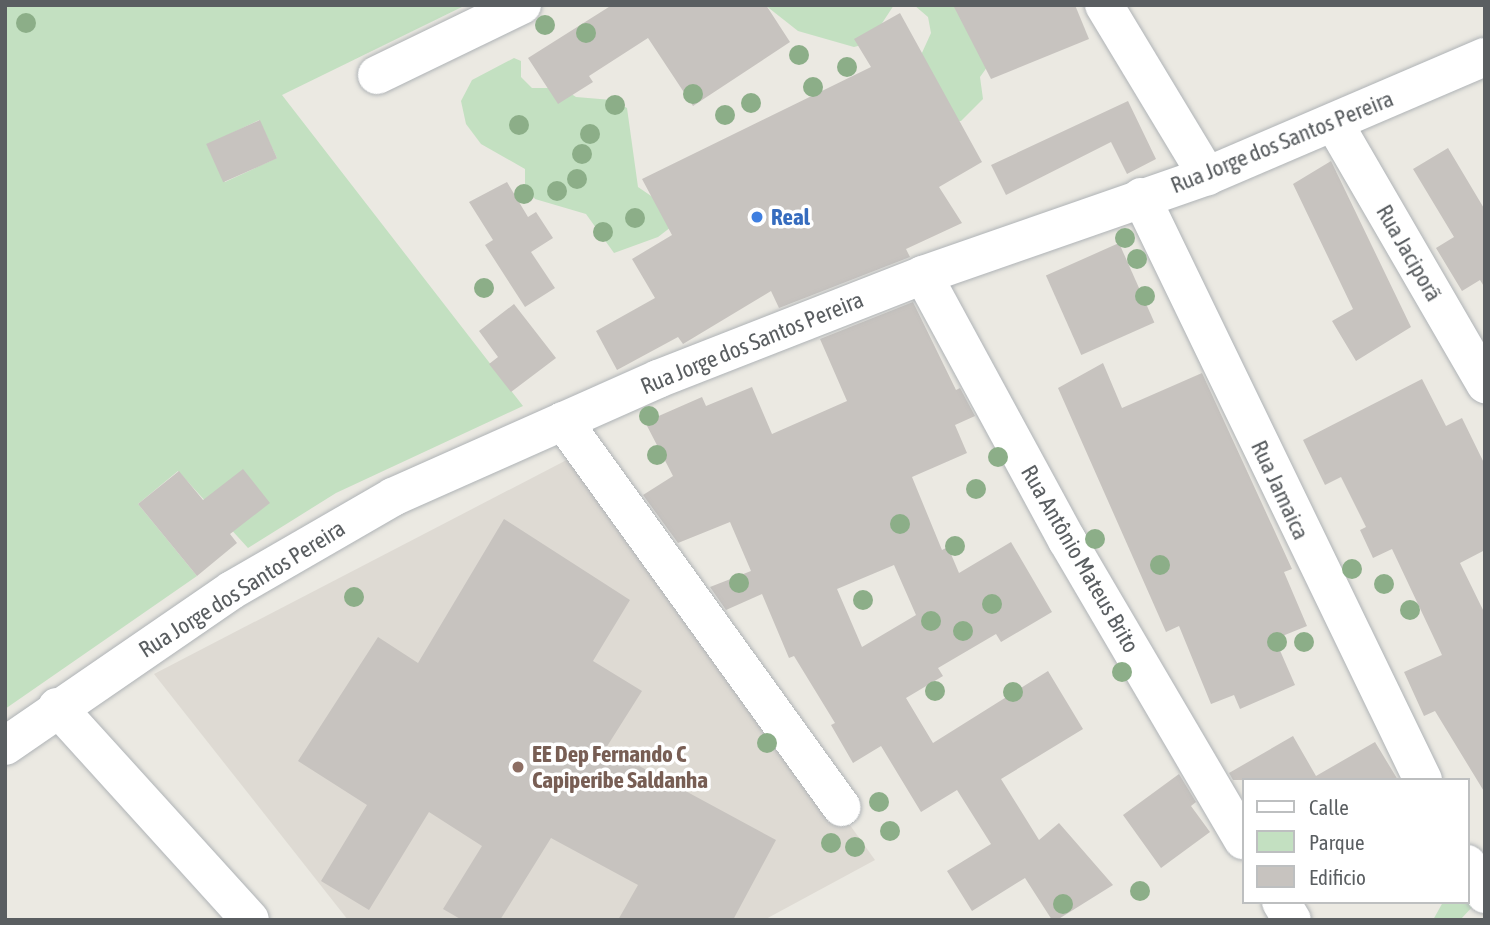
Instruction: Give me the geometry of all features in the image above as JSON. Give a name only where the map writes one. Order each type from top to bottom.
[{"type":"street","points":[[377,75],[522,5]]},
{"type":"street","points":[[1104,5],[1207,176]]},
{"type":"street","name":"Rua Jorge dos Santos Pereira","points":[[5,746],[57,707],[232,590],[393,497],[563,421],[923,275],[1207,176],[1485,57]]},
{"type":"street","name":"Rua Jaciporã","points":[[1334,123],[1485,384]]},
{"type":"street","name":"Rua Jamaica","points":[[1141,197],[1422,778]]},
{"type":"street","name":"Rua Antônio Mateus Brito","points":[[923,275],[1067,540],[1242,838]]},
{"type":"street","points":[[563,421],[841,807]]},
{"type":"street","points":[[57,707],[250,920]]},
{"type":"street","points":[[1469,867],[1485,894]]},
{"type":"street","points":[[1282,904],[1292,920]]},
{"type":"shaded area","name":"EE Dep Fernando C Capiperibe Saldanha","points":[[582,452],[875,860],[764,920],[348,920],[154,674]]},
{"type":"green space","points":[[5,5],[466,5],[282,95],[523,406],[336,493],[248,548],[178,471],[138,504],[197,576],[5,709]],"holes":[[[259,120],[277,158],[225,182],[207,145]]]},
{"type":"green space","points":[[765,5],[894,5],[869,43],[854,47],[798,31]]},
{"type":"green space","points":[[914,5],[990,5],[990,63],[980,77],[983,99],[961,121],[952,121],[921,55],[931,33],[928,17]]},
{"type":"green space","points":[[514,58],[521,61],[521,77],[532,88],[562,88],[576,97],[612,100],[627,108],[638,187],[657,200],[671,227],[658,237],[614,253],[586,214],[535,199],[525,185],[525,169],[481,144],[466,124],[461,101],[472,80]]},
{"type":"green space","points":[[1469,875],[1475,904],[1460,920],[1433,920],[1442,904],[1469,904]]},
{"type":"building","points":[[612,5],[766,5],[790,42],[693,106],[648,38],[589,76],[593,82],[558,104],[528,58]]},
{"type":"building","points":[[953,5],[1075,5],[1089,39],[991,79]]},
{"type":"building","points":[[900,13],[982,162],[939,187],[962,223],[906,249],[910,257],[779,308],[771,291],[683,344],[678,337],[617,370],[596,331],[655,298],[632,259],[672,235],[642,179],[871,67],[854,39]]},
{"type":"building","points":[[1128,101],[1156,159],[1127,174],[1111,142],[1006,195],[991,165]]},
{"type":"building","points":[[260,120],[277,158],[223,182],[206,144]]},
{"type":"building","points":[[1448,148],[1485,210],[1485,288],[1480,280],[1462,291],[1436,248],[1454,237],[1413,169]]},
{"type":"building","points":[[1331,161],[1411,327],[1356,361],[1332,321],[1353,309],[1293,184]]},
{"type":"building","points":[[507,182],[528,217],[536,212],[553,238],[531,252],[555,288],[525,307],[485,245],[493,240],[469,202]]},
{"type":"building","points":[[1119,243],[1154,322],[1081,355],[1046,276]]},
{"type":"building","points":[[913,302],[956,390],[960,388],[975,416],[955,425],[967,453],[912,477],[942,550],[948,547],[959,573],[1011,542],[1052,612],[1001,642],[996,634],[938,668],[943,676],[906,698],[933,743],[1048,671],[1083,729],[1001,779],[1039,840],[1059,823],[1113,885],[1057,920],[1052,920],[1025,878],[972,911],[947,871],[991,844],[957,790],[921,812],[881,746],[853,763],[831,725],[835,723],[794,656],[789,658],[762,594],[726,610],[710,587],[751,571],[730,522],[678,543],[643,495],[673,476],[645,422],[702,397],[706,406],[752,387],[772,434],[847,401],[820,339]],"holes":[[[894,565],[916,615],[862,647],[837,589]]]},
{"type":"building","points":[[514,304],[556,358],[511,392],[489,364],[498,357],[479,331]]},
{"type":"building","points":[[1103,363],[1122,408],[1202,373],[1292,569],[1284,572],[1307,626],[1275,639],[1295,685],[1240,709],[1234,695],[1211,704],[1179,626],[1166,632],[1058,388]]},
{"type":"building","points":[[1422,379],[1446,426],[1462,418],[1485,465],[1485,550],[1460,563],[1485,614],[1485,793],[1435,711],[1424,716],[1404,672],[1442,655],[1392,549],[1373,558],[1360,530],[1366,527],[1341,477],[1325,485],[1303,440]]},
{"type":"building","points":[[243,469],[270,503],[230,534],[237,543],[197,576],[138,504],[179,471],[203,500]]},
{"type":"building","points":[[504,519],[630,600],[593,661],[642,691],[606,748],[776,840],[733,920],[618,920],[638,885],[551,838],[500,920],[462,920],[443,909],[482,846],[429,812],[369,910],[321,881],[367,805],[298,761],[378,637],[418,663]]},
{"type":"building","points":[[1293,736],[1316,776],[1375,742],[1397,778],[1233,780],[1229,773]]},
{"type":"building","points":[[1179,774],[1196,802],[1191,806],[1210,832],[1161,868],[1123,815]]},
{"type":"place","name":"Real","points":[[757,217]]},
{"type":"place","name":"EE Dep Fernando C Capiperibe Saldanha","points":[[518,767]]}]
